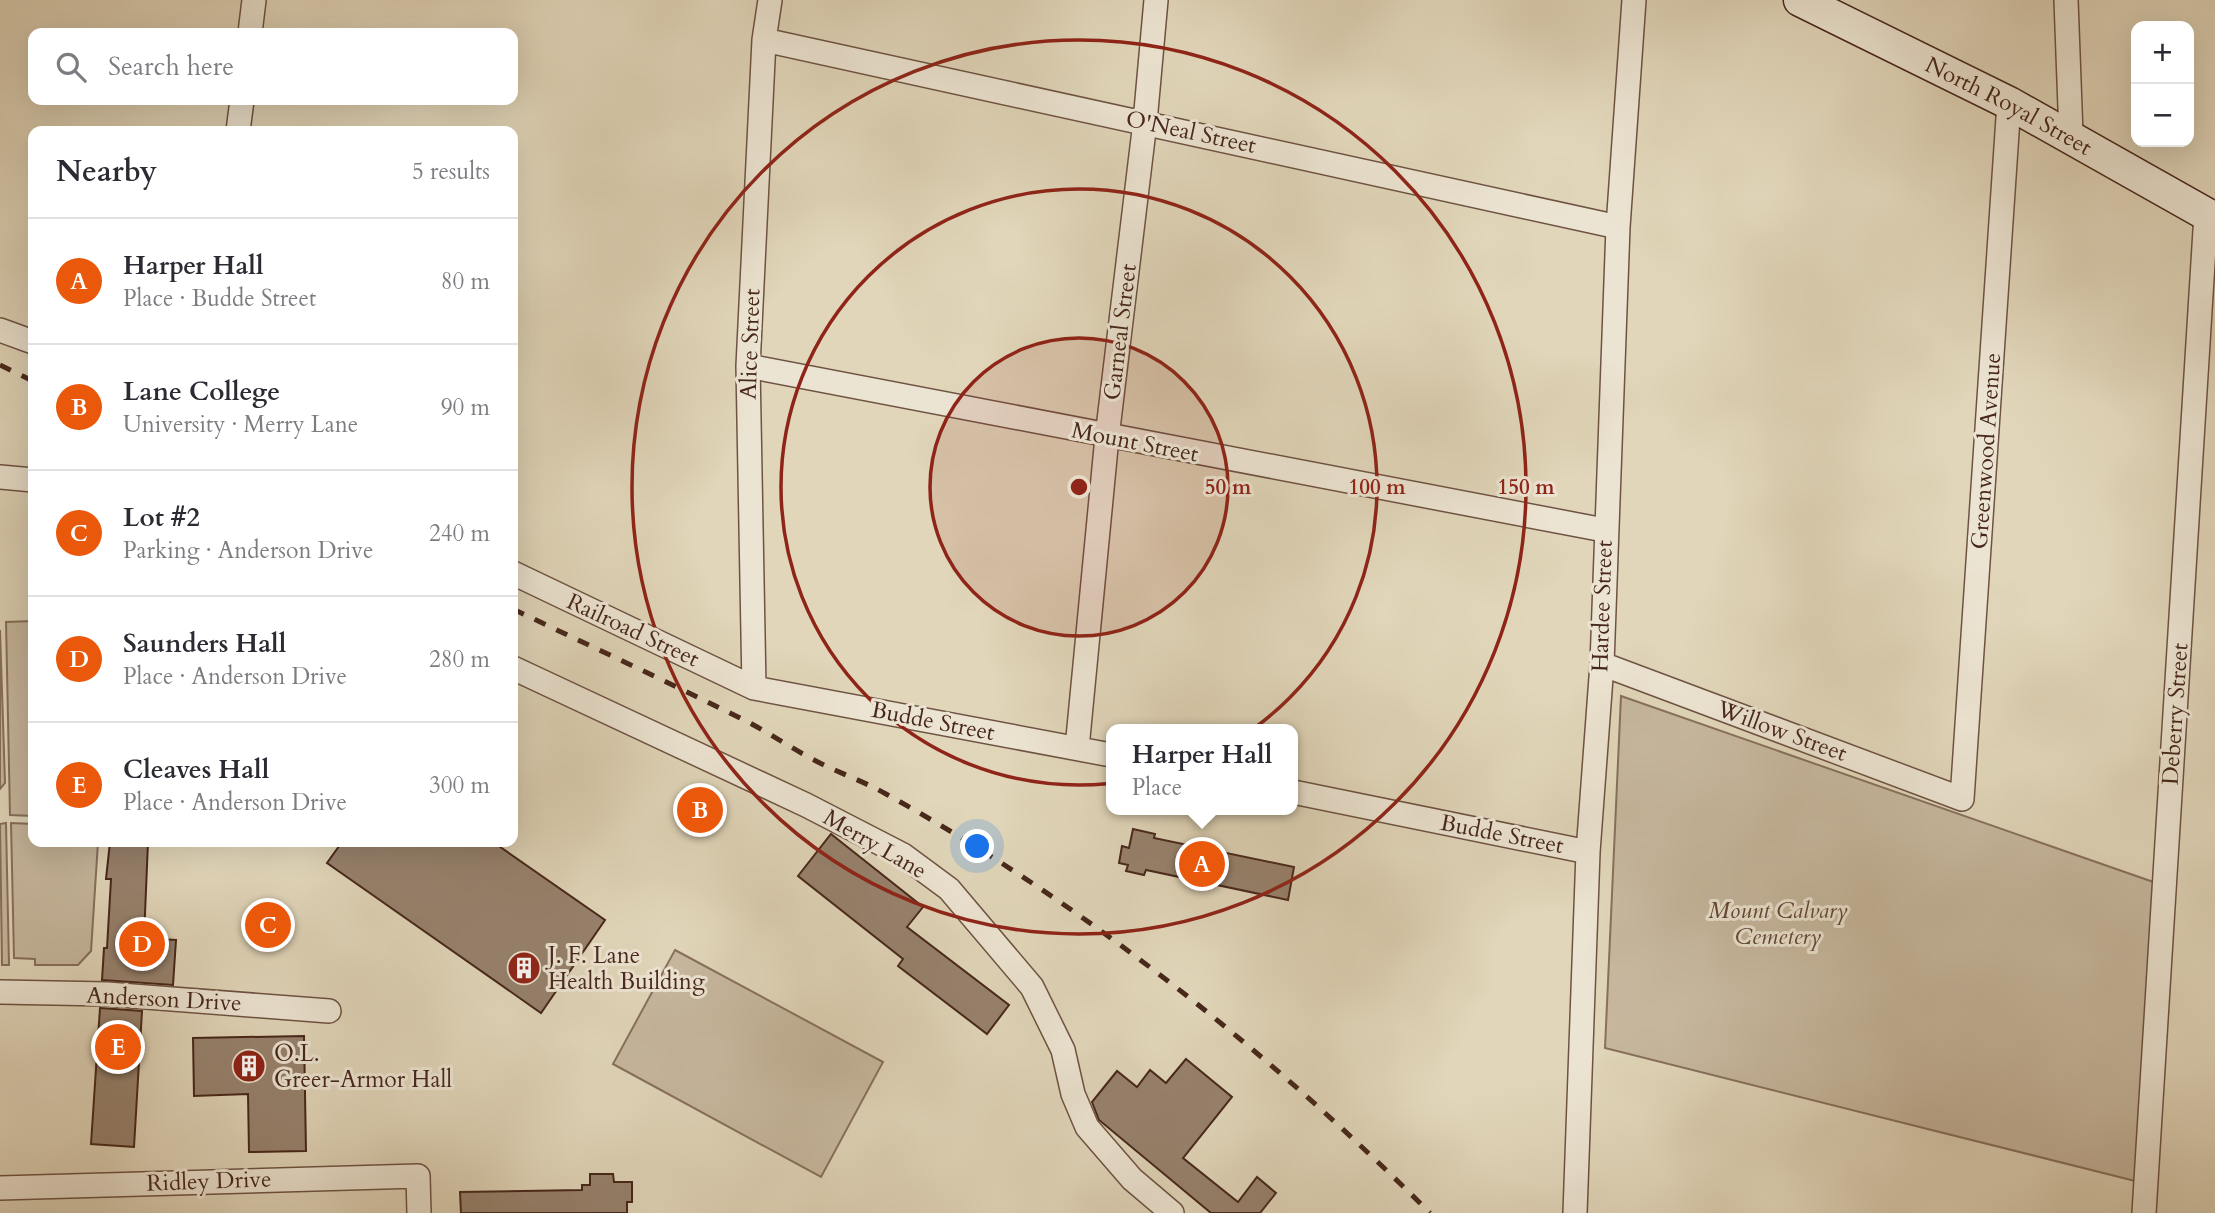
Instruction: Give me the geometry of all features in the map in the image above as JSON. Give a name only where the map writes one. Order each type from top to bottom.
[{"type":"main road","name":"North Royal Street","points":[[1800,0],[2071,135],[2210,217]]},
{"type":"street","points":[[251,28],[254,0]]},
{"type":"street","name":"Alice Street","points":[[754,688],[748,366],[764,40],[770,0]]},
{"type":"street","name":"Garneal Street","points":[[1077,748],[1107,437],[1145,122],[1156,0]]},
{"type":"street","name":"Hardee Street","points":[[1575,1213],[1588,852],[1602,664],[1618,227],[1634,0]]},
{"type":"street","points":[[2066,0],[2071,135]]},
{"type":"street","name":"O'Neal Street","points":[[764,40],[1618,227]]},
{"type":"street","name":"Greenwood Avenue","points":[[1962,799],[2010,103]]},
{"type":"street","points":[[239,126],[241,105]]},
{"type":"street","name":"Deberry Street","points":[[2144,1213],[2210,217]]},
{"type":"street","points":[[0,330],[28,340]]},
{"type":"street","name":"Mount Street","points":[[748,366],[1107,437],[1605,530]]},
{"type":"street","points":[[0,477],[28,480]]},
{"type":"street","name":"Railroad Street","points":[[518,575],[754,688]]},
{"type":"street","name":"Willow Street","points":[[1602,664],[1962,799]]},
{"type":"street","name":"Merry Lane","points":[[518,670],[807,805],[903,855],[949,889],[1032,987],[1063,1050],[1073,1094],[1087,1127],[1132,1179],[1172,1213]]},
{"type":"street","name":"Budde Street","points":[[754,688],[1106,754]]},
{"type":"street","name":"Budde Street","points":[[1298,793],[1588,852]]},
{"type":"street","name":"Anderson Drive","points":[[0,992],[132,996],[329,1011]]},
{"type":"street","name":"Ridley Drive","points":[[0,1188],[418,1176],[419,1213]]},
{"type":"green space","points":[[28,621],[28,816],[10,815],[6,622]]},
{"type":"green space","points":[[0,630],[5,783],[0,789]]},
{"type":"green space","name":"Mount Calvary Cemetery","points":[[1621,696],[2162,885],[2143,1183],[1605,1048]]},
{"type":"green space","points":[[6,823],[9,965],[2,965],[0,824]]},
{"type":"green space","points":[[11,823],[28,824],[28,847],[98,847],[91,951],[78,965],[35,965],[35,959],[14,958]]},
{"type":"green space","points":[[675,950],[883,1062],[821,1177],[613,1064]]},
{"type":"building","points":[[1133,829],[1155,834],[1154,838],[1294,867],[1288,900],[1146,870],[1144,875],[1126,871],[1128,865],[1119,863],[1122,846],[1129,848]]},
{"type":"building","points":[[831,834],[923,907],[907,927],[1009,1005],[987,1034],[898,966],[903,959],[798,876]]},
{"type":"building","points":[[109,847],[148,847],[144,938],[176,940],[173,985],[102,980],[104,948],[107,948],[111,879],[106,879]]},
{"type":"building","name":"J. F. Lane Health Building","points":[[338,847],[500,847],[605,920],[541,1013],[327,863]]},
{"type":"building","points":[[100,1008],[142,1011],[134,1147],[91,1144]]},
{"type":"building","name":"O.L. Greer-Armor Hall","points":[[304,1036],[306,1151],[249,1152],[248,1094],[194,1096],[193,1038]]},
{"type":"building","points":[[1186,1059],[1232,1097],[1183,1158],[1238,1202],[1257,1177],[1276,1193],[1260,1213],[1211,1213],[1099,1120],[1092,1102],[1117,1071],[1137,1087],[1150,1070],[1166,1083]]},
{"type":"building","points":[[590,1174],[613,1174],[614,1182],[632,1182],[632,1202],[627,1202],[627,1213],[461,1213],[460,1192],[582,1190],[582,1185],[590,1185]]},
{"type":"railway","points":[[0,365],[28,379]]},
{"type":"railway","points":[[518,611],[710,703],[816,761],[877,789],[1032,883],[1103,932],[1240,1039],[1369,1153],[1430,1213]]},
{"type":"place","name":"Lane College","points":[[700,810]]},
{"type":"place","name":"Harper Hall","points":[[1202,864]]},
{"type":"place","name":"Lot #2","points":[[268,925]]},
{"type":"place","name":"Saunders Hall","points":[[142,944]]},
{"type":"place","name":"J. F. Lane Health Building","points":[[524,968]]},
{"type":"place","name":"Cleaves Hall","points":[[118,1047]]},
{"type":"place","name":"O.L. Greer-Armor Hall","points":[[249,1066]]}]
